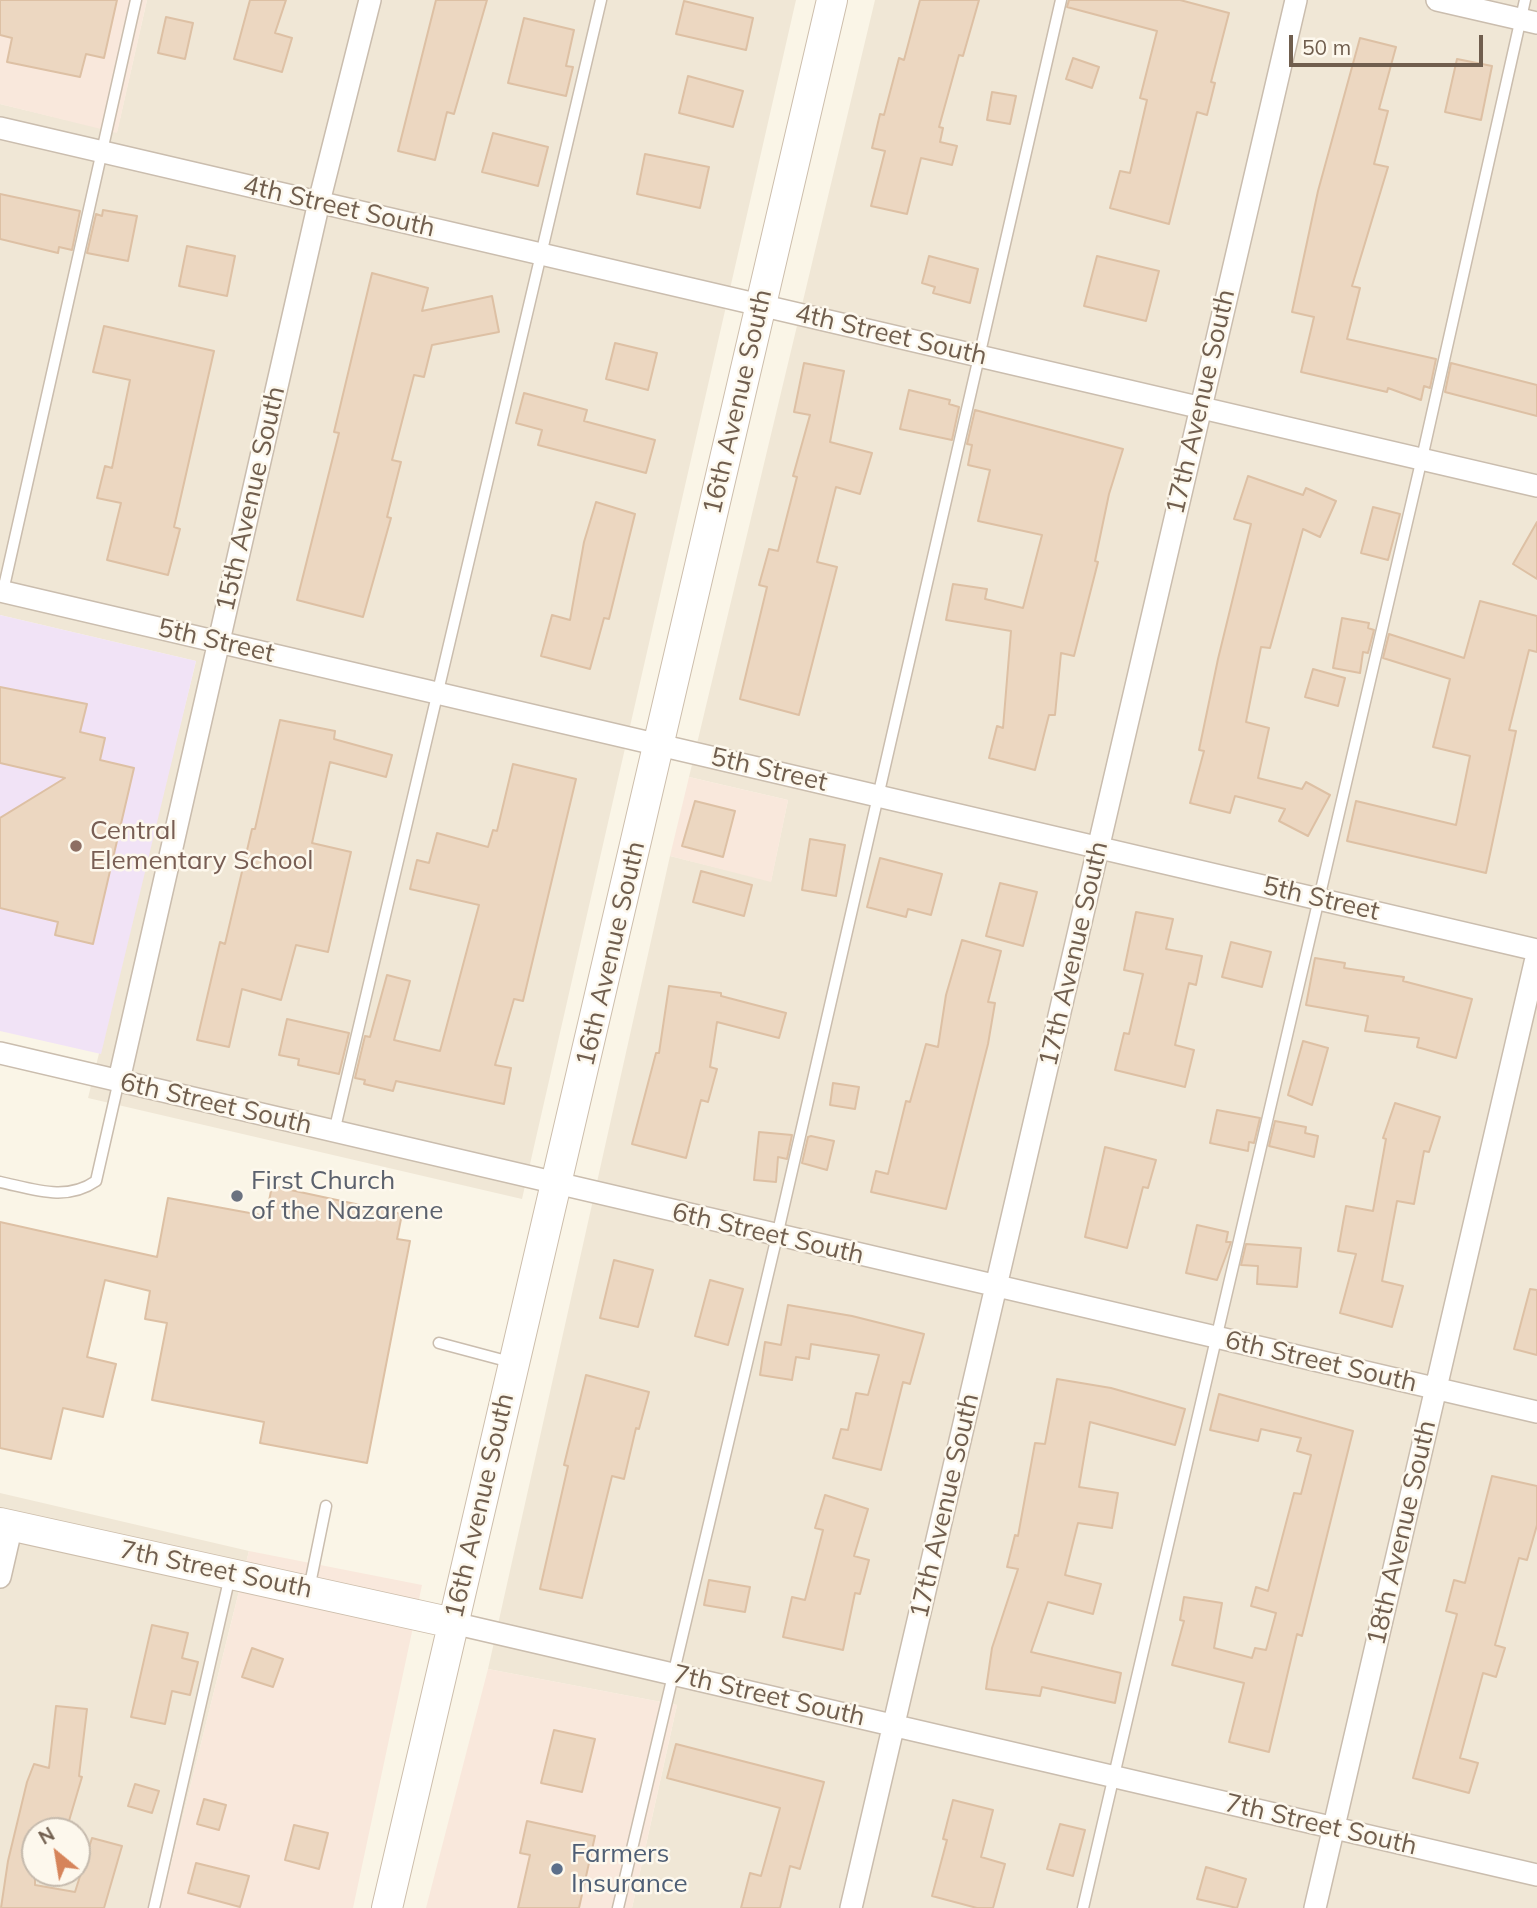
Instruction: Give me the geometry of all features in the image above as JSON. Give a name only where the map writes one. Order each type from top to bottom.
[{"type":"street","name":"15th Avenue South","points":[[119,1080],[319,202],[370,0]]},
{"type":"street","name":"16th Avenue South","points":[[387,1908],[832,0]]},
{"type":"street","name":"17th Avenue South","points":[[851,1908],[1296,0]]},
{"type":"street","points":[[1437,0],[1527,14]]},
{"type":"street","name":"4th Street South","points":[[0,128],[1537,486]]},
{"type":"street","name":"5th Street","points":[[1,591],[1318,898],[1537,952]]},
{"type":"street","name":"18th Avenue South","points":[[1315,1908],[1537,952]]},
{"type":"street","name":"6th Street South","points":[[0,1053],[1537,1412]]},
{"type":"street","points":[[0,1577],[6,1524]]},
{"type":"street","name":"7th Street South","points":[[6,1524],[453,1623],[1537,1875]]},
{"type":"lane","points":[[1,591],[136,0]]},
{"type":"lane","points":[[334,1132],[601,0]]},
{"type":"lane","points":[[618,1908],[1061,0]]},
{"type":"lane","points":[[1083,1908],[1527,14]]},
{"type":"lane","points":[[0,1182],[62,1194],[85,1189],[96,1181],[119,1080]]},
{"type":"lane","points":[[439,1343],[514,1363]]},
{"type":"lane","points":[[308,1590],[326,1506]]},
{"type":"lane","points":[[154,1908],[231,1574]]},
{"type":"shaded area","points":[[0,0],[147,0],[117,133],[0,104]]},
{"type":"shaded area","points":[[147,0],[796,0],[522,1199],[88,1098],[196,661],[0,615],[0,104],[117,132]]},
{"type":"shaded area","points":[[875,0],[1537,0],[1537,1908],[632,1908],[677,1705],[488,1669],[670,856],[771,881],[788,800],[689,777]]},
{"type":"shaded area","name":"Central Elementary School","points":[[0,615],[196,661],[101,1054],[0,1031]]},
{"type":"shaded area","points":[[689,777],[788,800],[771,882],[670,856]]},
{"type":"shaded area","points":[[0,1493],[249,1551],[160,1908],[0,1908]]},
{"type":"shaded area","points":[[249,1551],[422,1585],[353,1908],[160,1908]]},
{"type":"shaded area","points":[[488,1669],[677,1705],[632,1908],[426,1908]]},
{"type":"building","points":[[0,0],[117,0],[104,58],[86,54],[80,77],[7,62],[12,38],[0,35]]},
{"type":"building","points":[[250,0],[286,0],[275,33],[292,38],[282,72],[234,59]]},
{"type":"building","points":[[436,0],[487,0],[454,114],[447,112],[435,160],[398,151]]},
{"type":"building","points":[[920,0],[979,0],[963,56],[959,55],[939,127],[943,128],[940,142],[957,146],[952,165],[921,158],[907,214],[871,206],[885,151],[872,148],[880,114],[884,115],[899,58],[904,60]]},
{"type":"building","points":[[1069,0],[1180,0],[1229,13],[1211,82],[1215,83],[1207,115],[1197,112],[1169,224],[1110,208],[1120,171],[1130,173],[1147,100],[1140,98],[1157,31],[1067,7]]},
{"type":"building","points":[[684,1],[753,18],[746,50],[676,34]]},
{"type":"building","points":[[166,17],[193,23],[185,59],[158,53]]},
{"type":"building","points":[[524,18],[574,30],[566,66],[573,67],[566,96],[508,83]]},
{"type":"building","points":[[1360,38],[1396,47],[1379,109],[1388,111],[1374,164],[1388,167],[1352,286],[1360,288],[1347,339],[1436,359],[1430,388],[1424,386],[1421,400],[1388,388],[1387,392],[1301,372],[1314,317],[1292,312],[1318,191]]},
{"type":"building","points":[[1073,58],[1099,67],[1092,88],[1066,79]]},
{"type":"building","points":[[1457,59],[1492,66],[1481,120],[1445,112]]},
{"type":"building","points":[[688,76],[743,91],[733,127],[679,113]]},
{"type":"building","points":[[992,92],[1016,96],[1010,124],[987,120]]},
{"type":"building","points":[[493,133],[548,147],[538,186],[482,172]]},
{"type":"building","points":[[645,154],[709,167],[700,208],[637,194]]},
{"type":"building","points":[[0,194],[80,211],[72,250],[59,247],[58,253],[0,239]]},
{"type":"building","points":[[103,210],[137,216],[128,261],[87,253],[96,214],[102,216]]},
{"type":"building","points":[[187,246],[235,256],[227,296],[179,286]]},
{"type":"building","points":[[929,256],[978,269],[970,303],[933,293],[935,287],[922,283]]},
{"type":"building","points":[[1097,256],[1159,271],[1146,321],[1084,306]]},
{"type":"building","points":[[372,273],[428,288],[422,311],[492,296],[499,332],[432,345],[424,377],[414,375],[392,460],[401,462],[387,517],[391,518],[363,617],[297,600],[339,433],[334,432]]},
{"type":"building","points":[[104,326],[214,351],[174,527],[180,529],[168,575],[107,560],[121,503],[97,498],[105,466],[112,468],[130,380],[93,372]]},
{"type":"building","points":[[615,343],[657,353],[648,390],[606,379]]},
{"type":"building","points":[[804,363],[844,371],[830,442],[872,453],[860,494],[836,487],[817,562],[837,567],[799,715],[740,699],[767,587],[759,585],[769,549],[778,551],[797,477],[793,476],[810,415],[794,412]]},
{"type":"building","points":[[1451,363],[1537,385],[1537,416],[1445,392]]},
{"type":"building","points":[[909,390],[950,400],[949,404],[959,407],[952,440],[900,429]]},
{"type":"building","points":[[524,393],[587,410],[584,421],[655,440],[646,473],[538,445],[542,430],[516,423]]},
{"type":"building","points":[[975,410],[1123,449],[1109,494],[1095,561],[1098,562],[1074,656],[1061,653],[1055,715],[1049,715],[1035,770],[989,758],[997,726],[1003,728],[1011,631],[946,620],[953,584],[987,589],[985,599],[1023,608],[1042,535],[978,521],[990,470],[968,465],[972,445],[967,444]]},
{"type":"building","points":[[1248,476],[1303,495],[1306,488],[1336,501],[1320,537],[1303,529],[1270,648],[1261,647],[1246,722],[1269,728],[1258,778],[1302,789],[1306,782],[1330,795],[1308,836],[1279,821],[1285,809],[1235,796],[1230,813],[1190,803],[1204,751],[1199,750],[1218,659],[1251,524],[1234,519]]},
{"type":"building","points":[[596,502],[635,514],[609,619],[604,618],[590,669],[541,656],[552,615],[570,620],[584,542]]},
{"type":"building","points":[[1373,507],[1400,514],[1388,560],[1361,553]]},
{"type":"building","points":[[1537,522],[1537,579],[1513,564]]},
{"type":"building","points":[[1480,601],[1537,616],[1537,652],[1529,650],[1509,730],[1516,731],[1486,873],[1347,841],[1356,801],[1456,825],[1470,756],[1433,747],[1450,679],[1383,658],[1389,634],[1464,658]]},
{"type":"building","points":[[1342,618],[1369,623],[1368,628],[1374,630],[1368,653],[1363,652],[1360,673],[1333,668]]},
{"type":"building","points":[[1313,669],[1345,678],[1338,706],[1305,697]]},
{"type":"building","points":[[0,687],[87,704],[80,732],[105,738],[100,760],[134,768],[93,944],[55,935],[58,922],[0,908],[0,818],[65,778],[0,763]]},
{"type":"building","points":[[280,720],[335,731],[334,739],[392,755],[386,777],[330,762],[312,843],[351,852],[328,952],[296,945],[281,1000],[242,989],[229,1047],[197,1040],[220,942],[225,944],[252,829],[255,829]]},
{"type":"building","points":[[513,764],[576,779],[523,1001],[514,999],[495,1065],[511,1068],[504,1104],[396,1081],[393,1091],[364,1084],[365,1080],[355,1078],[365,1036],[370,1037],[387,975],[410,981],[394,1040],[440,1051],[479,905],[410,889],[417,860],[429,863],[437,833],[488,847],[493,830],[497,831]]},
{"type":"building","points":[[695,801],[735,811],[723,857],[682,846]]},
{"type":"building","points":[[810,839],[845,845],[836,896],[802,890]]},
{"type":"building","points":[[880,858],[942,874],[931,915],[908,909],[906,917],[867,907]]},
{"type":"building","points":[[701,871],[752,885],[744,916],[693,902]]},
{"type":"building","points":[[1000,883],[1037,892],[1023,946],[986,936]]},
{"type":"building","points":[[1136,912],[1173,919],[1166,949],[1202,956],[1196,985],[1189,983],[1175,1045],[1194,1050],[1185,1087],[1115,1070],[1124,1033],[1129,1034],[1143,974],[1124,970]]},
{"type":"building","points":[[962,940],[1001,951],[988,1002],[995,1003],[988,1044],[946,1209],[871,1192],[876,1171],[888,1174],[906,1101],[910,1102],[926,1044],[938,1047],[946,995]]},
{"type":"building","points":[[1231,942],[1271,952],[1262,987],[1222,977]]},
{"type":"building","points":[[1315,958],[1345,963],[1344,968],[1404,977],[1403,981],[1472,999],[1456,1058],[1417,1047],[1419,1038],[1365,1031],[1368,1016],[1306,1005]]},
{"type":"building","points":[[669,986],[721,993],[721,996],[786,1013],[779,1038],[717,1022],[710,1067],[717,1069],[708,1102],[701,1100],[686,1158],[632,1144],[656,1053],[659,1053]]},
{"type":"building","points":[[287,1019],[349,1033],[339,1074],[298,1065],[299,1059],[279,1055]]},
{"type":"building","points":[[1303,1041],[1328,1048],[1312,1105],[1288,1095]]},
{"type":"building","points":[[833,1083],[859,1087],[855,1109],[830,1105]]},
{"type":"building","points":[[1395,1103],[1440,1117],[1429,1152],[1424,1151],[1414,1204],[1397,1201],[1382,1281],[1403,1286],[1392,1327],[1340,1313],[1356,1254],[1338,1251],[1346,1206],[1373,1211],[1386,1139],[1383,1138]]},
{"type":"building","points":[[1217,1110],[1260,1118],[1254,1143],[1249,1142],[1248,1151],[1210,1143]]},
{"type":"building","points":[[1275,1121],[1306,1127],[1305,1133],[1318,1136],[1314,1157],[1269,1146]]},
{"type":"building","points":[[759,1132],[792,1135],[787,1159],[778,1157],[776,1182],[754,1180]]},
{"type":"building","points":[[808,1137],[834,1141],[827,1170],[802,1163]]},
{"type":"building","points":[[1105,1147],[1156,1160],[1148,1188],[1143,1187],[1127,1248],[1085,1237]]},
{"type":"building","points":[[272,1186],[402,1214],[397,1239],[410,1241],[367,1463],[260,1443],[264,1422],[152,1400],[167,1323],[145,1319],[150,1291],[105,1280],[87,1357],[116,1364],[103,1417],[63,1408],[51,1459],[0,1448],[0,1222],[157,1257],[168,1198],[266,1216]]},
{"type":"building","points":[[1197,1225],[1228,1232],[1226,1242],[1231,1242],[1217,1280],[1186,1273]]},
{"type":"building","points":[[1246,1244],[1301,1248],[1297,1287],[1257,1284],[1258,1266],[1241,1265]]},
{"type":"building","points":[[614,1260],[653,1270],[638,1327],[600,1318]]},
{"type":"building","points":[[710,1280],[743,1289],[728,1345],[695,1336]]},
{"type":"building","points":[[1530,1289],[1537,1290],[1537,1355],[1514,1349]]},
{"type":"building","points":[[788,1305],[852,1316],[924,1334],[910,1384],[903,1382],[881,1470],[833,1458],[841,1429],[848,1430],[856,1393],[868,1395],[879,1355],[811,1344],[809,1359],[796,1357],[792,1380],[760,1375],[765,1342],[781,1345]]},
{"type":"building","points":[[586,1375],[649,1392],[639,1429],[636,1428],[624,1479],[612,1476],[582,1598],[540,1589],[568,1466],[564,1465]]},
{"type":"building","points":[[1057,1379],[1111,1388],[1185,1409],[1175,1445],[1090,1422],[1079,1487],[1118,1493],[1112,1528],[1078,1523],[1065,1575],[1101,1584],[1093,1614],[1048,1602],[1031,1652],[1121,1673],[1115,1703],[1042,1687],[1040,1696],[986,1689],[992,1648],[1018,1569],[1007,1567],[1015,1535],[1018,1536],[1035,1443],[1045,1444]]},
{"type":"building","points":[[1219,1394],[1353,1431],[1302,1636],[1297,1634],[1269,1752],[1229,1742],[1244,1683],[1172,1665],[1184,1621],[1180,1620],[1184,1597],[1222,1603],[1214,1648],[1252,1658],[1255,1648],[1266,1650],[1276,1613],[1251,1606],[1256,1587],[1268,1591],[1294,1493],[1301,1494],[1311,1455],[1297,1451],[1301,1438],[1261,1429],[1258,1441],[1210,1430]]},
{"type":"building","points":[[1492,1476],[1537,1486],[1537,1525],[1527,1560],[1519,1558],[1495,1645],[1505,1648],[1496,1677],[1483,1673],[1460,1758],[1478,1763],[1469,1793],[1413,1778],[1457,1614],[1446,1611],[1454,1580],[1465,1583]]},
{"type":"building","points":[[825,1495],[868,1509],[854,1556],[869,1560],[860,1594],[855,1593],[843,1650],[783,1637],[792,1597],[805,1600],[823,1530],[815,1528]]},
{"type":"building","points":[[709,1580],[750,1587],[745,1612],[704,1605]]},
{"type":"building","points":[[152,1625],[188,1633],[182,1658],[198,1662],[190,1695],[172,1691],[165,1724],[131,1717]]},
{"type":"building","points":[[252,1648],[283,1659],[273,1687],[242,1677]]},
{"type":"building","points":[[56,1706],[87,1709],[79,1776],[82,1777],[70,1817],[21,1817],[21,1887],[46,1887],[75,1892],[77,1887],[91,1887],[92,1838],[122,1846],[104,1908],[1,1908],[8,1861],[27,1782],[34,1764],[49,1768]]},
{"type":"building","points":[[554,1730],[595,1739],[582,1792],[541,1783]]},
{"type":"building","points":[[676,1744],[824,1782],[800,1869],[790,1866],[780,1908],[741,1908],[750,1873],[761,1876],[780,1808],[667,1778]]},
{"type":"building","points":[[135,1784],[159,1791],[152,1813],[128,1806]]},
{"type":"building","points":[[204,1799],[226,1805],[219,1830],[197,1824]]},
{"type":"building","points":[[953,1800],[993,1810],[981,1857],[1005,1864],[993,1908],[977,1908],[932,1896],[947,1840],[943,1839]]},
{"type":"building","points":[[527,1821],[595,1836],[579,1908],[518,1908],[530,1855],[520,1853]]},
{"type":"building","points":[[1060,1824],[1085,1830],[1073,1876],[1047,1869]]},
{"type":"building","points":[[294,1825],[328,1833],[319,1869],[285,1860]]},
{"type":"building","points":[[196,1863],[249,1876],[240,1907],[188,1893]]},
{"type":"building","points":[[1206,1867],[1246,1879],[1237,1908],[1197,1899]]},
{"type":"place","name":"Central Elementary School","points":[[76,846]]},
{"type":"place","name":"First Church of the Nazarene","points":[[237,1196]]},
{"type":"place","name":"Farmers Insurance","points":[[557,1869]]}]
